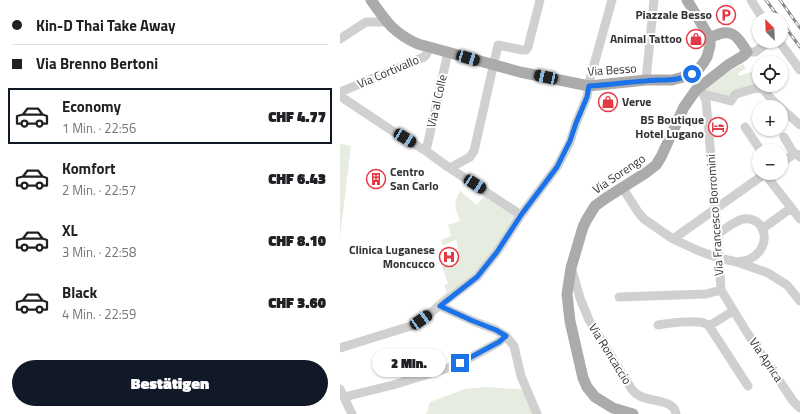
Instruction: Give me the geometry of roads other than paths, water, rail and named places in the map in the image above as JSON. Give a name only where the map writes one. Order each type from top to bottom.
[{"type":"main road","name":"Via Besso","points":[[371,0],[387,22],[399,33],[418,44],[430,46],[520,72],[589,86],[646,80],[672,80],[692,74],[698,70],[707,57],[710,46],[710,38]]},
{"type":"main road","points":[[687,0],[710,38],[725,32],[732,33],[739,39],[747,52]]},
{"type":"main road","name":"Via Sorengo","points":[[633,414],[613,408],[595,397],[587,387],[583,378],[570,321],[567,294],[571,268],[583,227],[595,206],[656,165],[691,95],[701,90],[747,52]]},
{"type":"street","points":[[450,168],[470,157],[474,151],[498,45],[526,50],[540,0]]},
{"type":"street","points":[[340,348],[411,326],[421,320],[477,277],[497,252],[521,215],[557,167],[570,142],[587,97],[590,79],[612,0]]},
{"type":"street","points":[[646,80],[654,0]]},
{"type":"street","points":[[751,0],[759,12]]},
{"type":"street","points":[[340,39],[366,22],[387,22]]},
{"type":"street","name":"Via Cortivallo","points":[[340,92],[424,57],[430,46]]},
{"type":"street","points":[[747,52],[755,52],[760,48]]},
{"type":"street","points":[[784,48],[800,70]]},
{"type":"street","name":"Via al Colle","points":[[426,151],[448,52]]},
{"type":"street","points":[[701,90],[731,101],[736,94],[759,88],[763,89],[771,100]]},
{"type":"street","name":"Via Francesco Borromini","points":[[619,297],[706,294],[721,290],[718,234],[706,101],[701,90]]},
{"type":"street","points":[[340,96],[394,132],[426,151],[521,215]]},
{"type":"street","points":[[788,115],[800,125]]},
{"type":"street","points":[[745,127],[756,144]]},
{"type":"street","points":[[784,137],[797,155],[788,160]]},
{"type":"street","points":[[673,239],[757,180]]},
{"type":"street","points":[[770,180],[800,219]]},
{"type":"street","points":[[622,187],[644,219],[673,239],[699,251],[768,273],[787,285],[800,301]]},
{"type":"street","points":[[762,229],[791,208]]},
{"type":"street","points":[[718,234],[739,220],[748,219],[756,221],[762,229],[764,239],[763,246],[759,252],[749,259],[737,262]]},
{"type":"street","name":"Via Roncaccio","points":[[571,268],[580,298],[589,320],[631,388],[641,396],[674,407],[676,414]]},
{"type":"street","name":"Via Aprica","points":[[721,290],[733,311],[793,401],[800,408]]},
{"type":"street","points":[[440,306],[496,330],[506,336],[514,346],[521,376],[537,414]]},
{"type":"street","points":[[709,326],[733,311]]},
{"type":"street","points":[[658,325],[672,323],[706,323],[748,386]]},
{"type":"street","points":[[352,414],[342,393],[393,385],[452,367],[499,342],[506,336]]},
{"type":"railway","points":[[766,0],[775,12]]},
{"type":"railway","points":[[780,0],[800,28]]},
{"type":"railway","points":[[788,31],[800,47]]},
{"type":"place","name":"Piazzale Besso","points":[[726,15]]},
{"type":"place","name":"Animal Tattoo","points":[[696,39]]},
{"type":"place","name":"Verve","points":[[608,102]]},
{"type":"place","name":"B5 Boutique Hotel Lugano","points":[[718,127]]},
{"type":"place","name":"Centro San Carlo","points":[[376,179]]},
{"type":"place","name":"Clinica Luganese Moncucco","points":[[449,257]]}]
